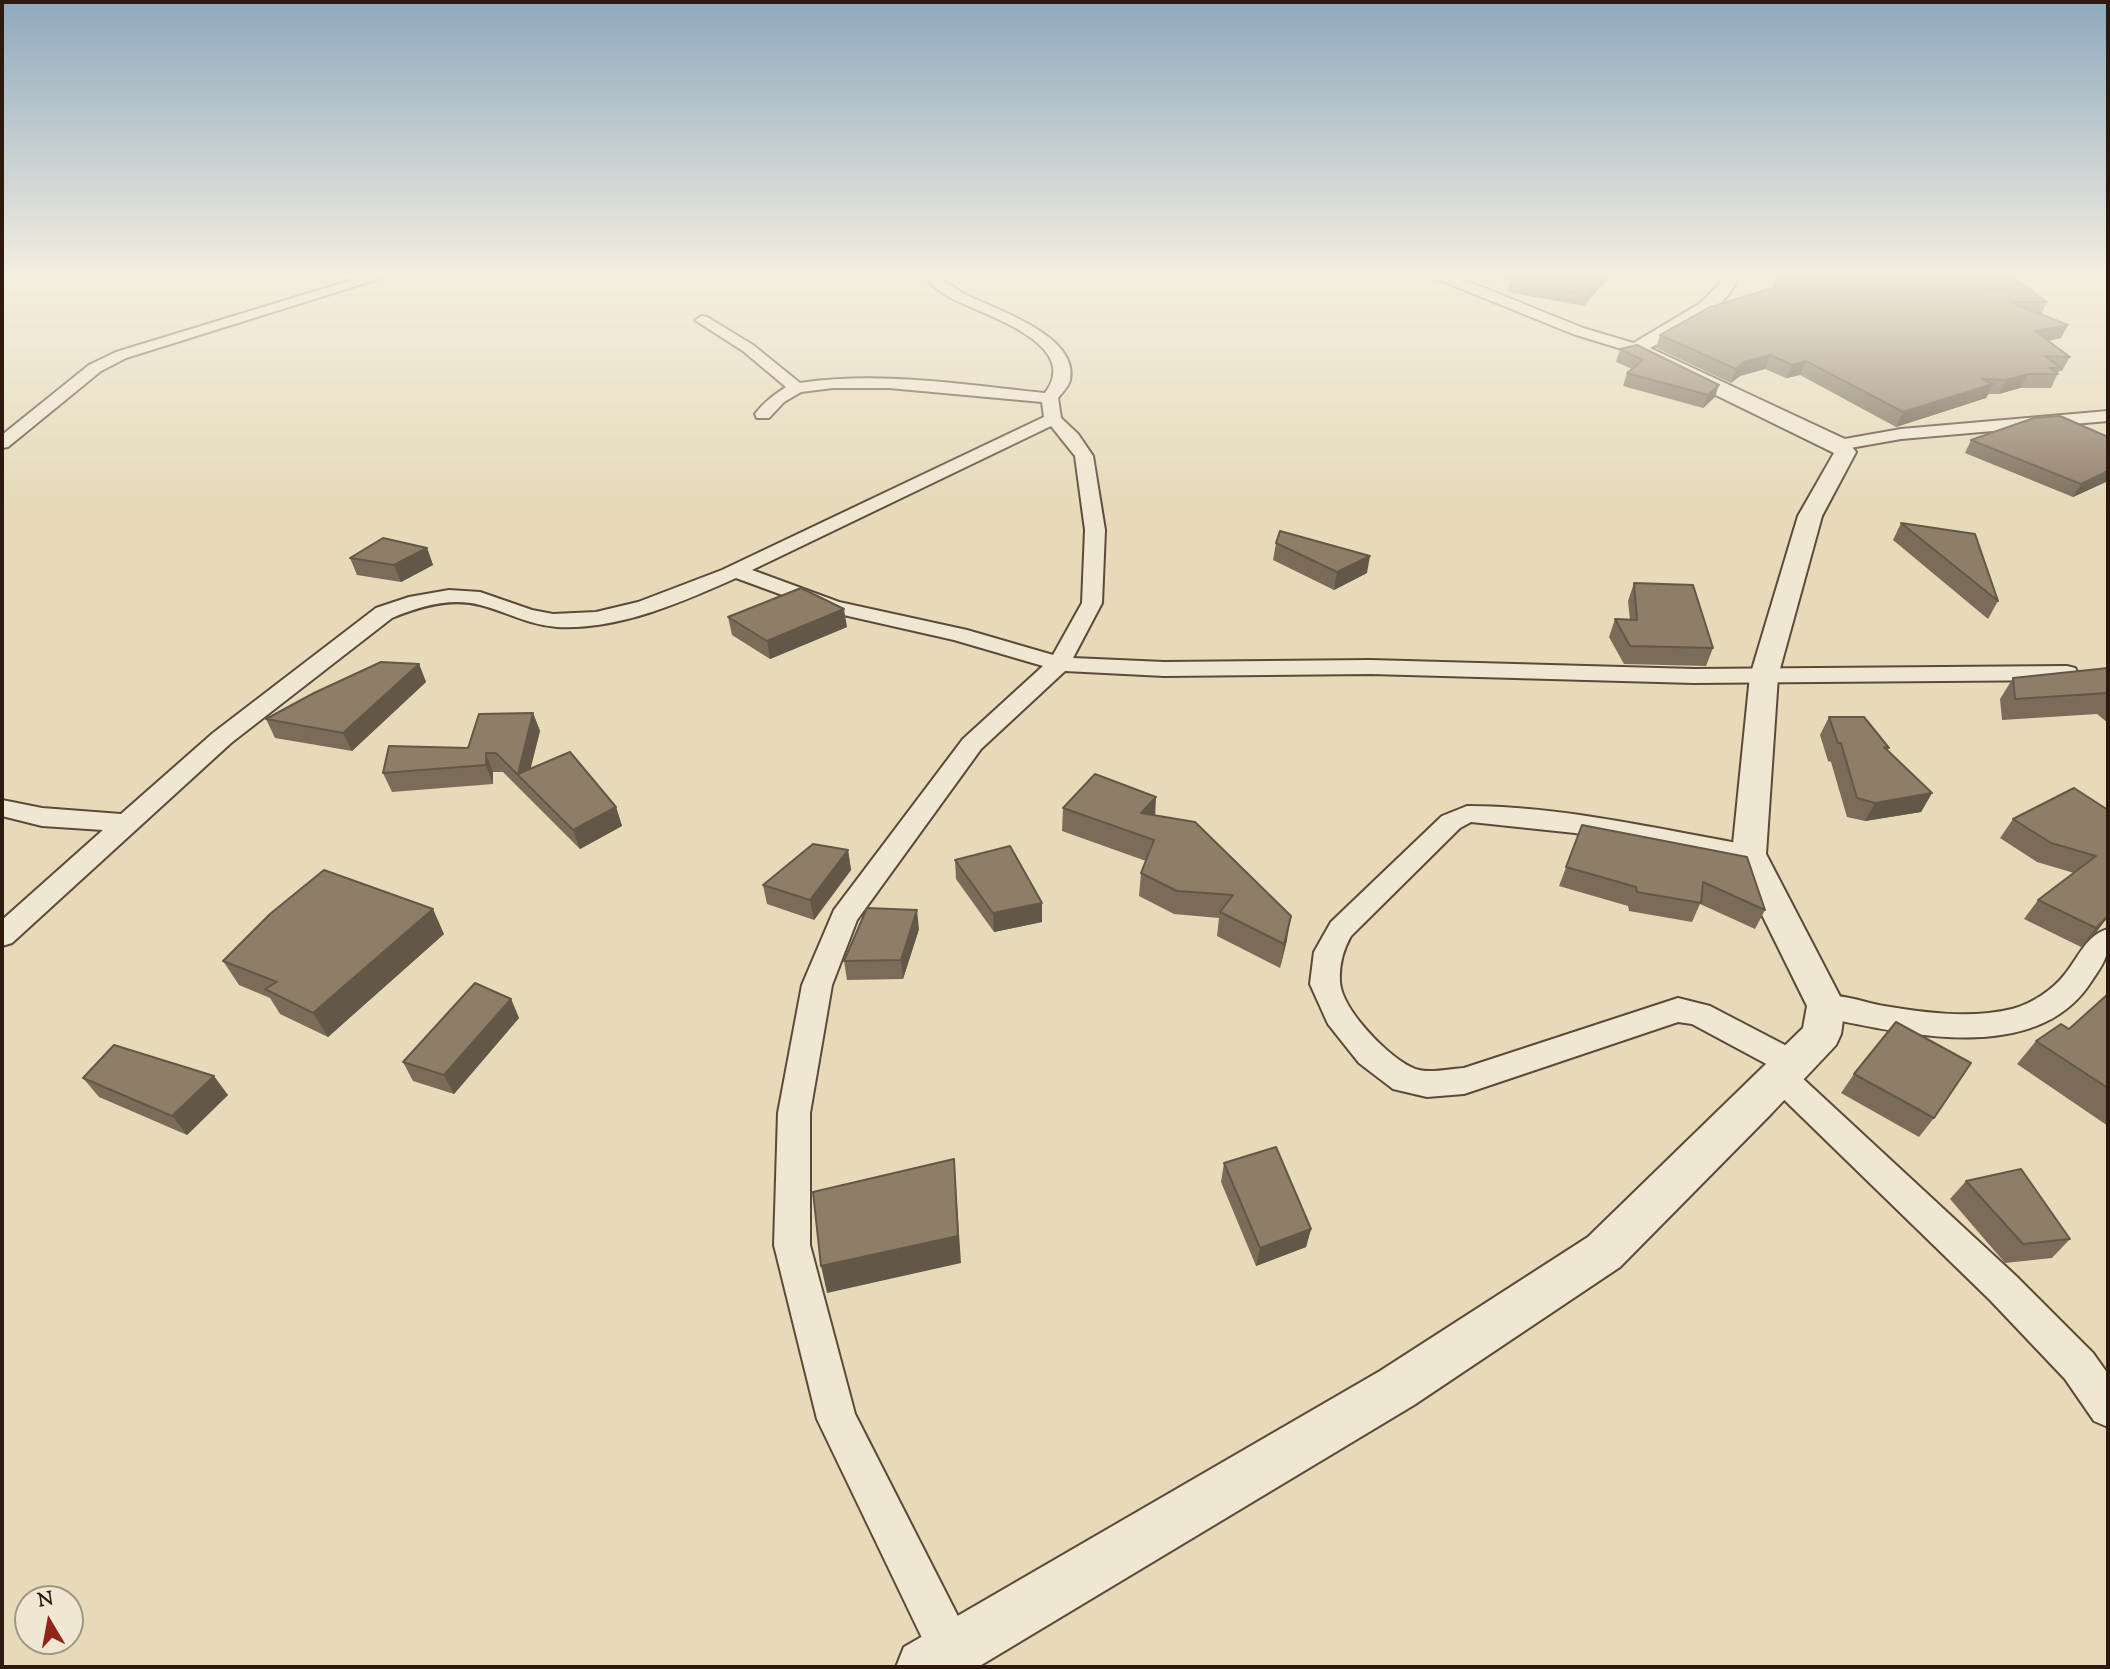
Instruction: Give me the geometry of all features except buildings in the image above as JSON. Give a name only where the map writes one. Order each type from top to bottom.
[{"type":"street","points":[[2,443],[95,368],[128,353]]},
{"type":"street","points":[[754,353],[797,388]]},
{"type":"street","points":[[2,936],[222,738],[384,613],[411,602],[439,596],[475,597],[533,617],[564,621],[595,619],[660,600],[735,571],[926,477],[1051,408],[1062,380],[1062,369],[1054,353]]},
{"type":"street","points":[[763,414],[778,399],[797,388],[833,383],[889,383],[1051,408],[1084,456],[1095,530],[1092,603],[1059,664],[971,744],[844,917],[817,985],[794,1113],[792,1245],[837,1419],[938,1660],[1397,1388],[1604,1252],[1822,1034],[1826,1006],[1749,854],[1764,676],[1810,516],[1845,452],[1839,445],[1645,353]]},
{"type":"street","points":[[1839,445],[1901,434],[2108,416]]},
{"type":"street","points":[[735,571],[834,607],[959,635],[1059,664],[1164,670],[1371,667],[1764,676],[1807,673],[2067,673]]},
{"type":"street","points":[[2,808],[42,817],[125,823]]},
{"type":"street","points":[[1749,854],[1575,824],[1491,814],[1467,814],[1451,822],[1341,929],[1328,952],[1325,984],[1339,1016],[1370,1054],[1404,1080],[1427,1084],[1464,1081],[1678,1010],[1699,1014],[1787,1071],[2079,1366],[2108,1407]]},
{"type":"street","points":[[1826,1006],[1932,1026],[1992,1025],[2031,1016],[2068,991],[2099,947],[2108,939]]}]
